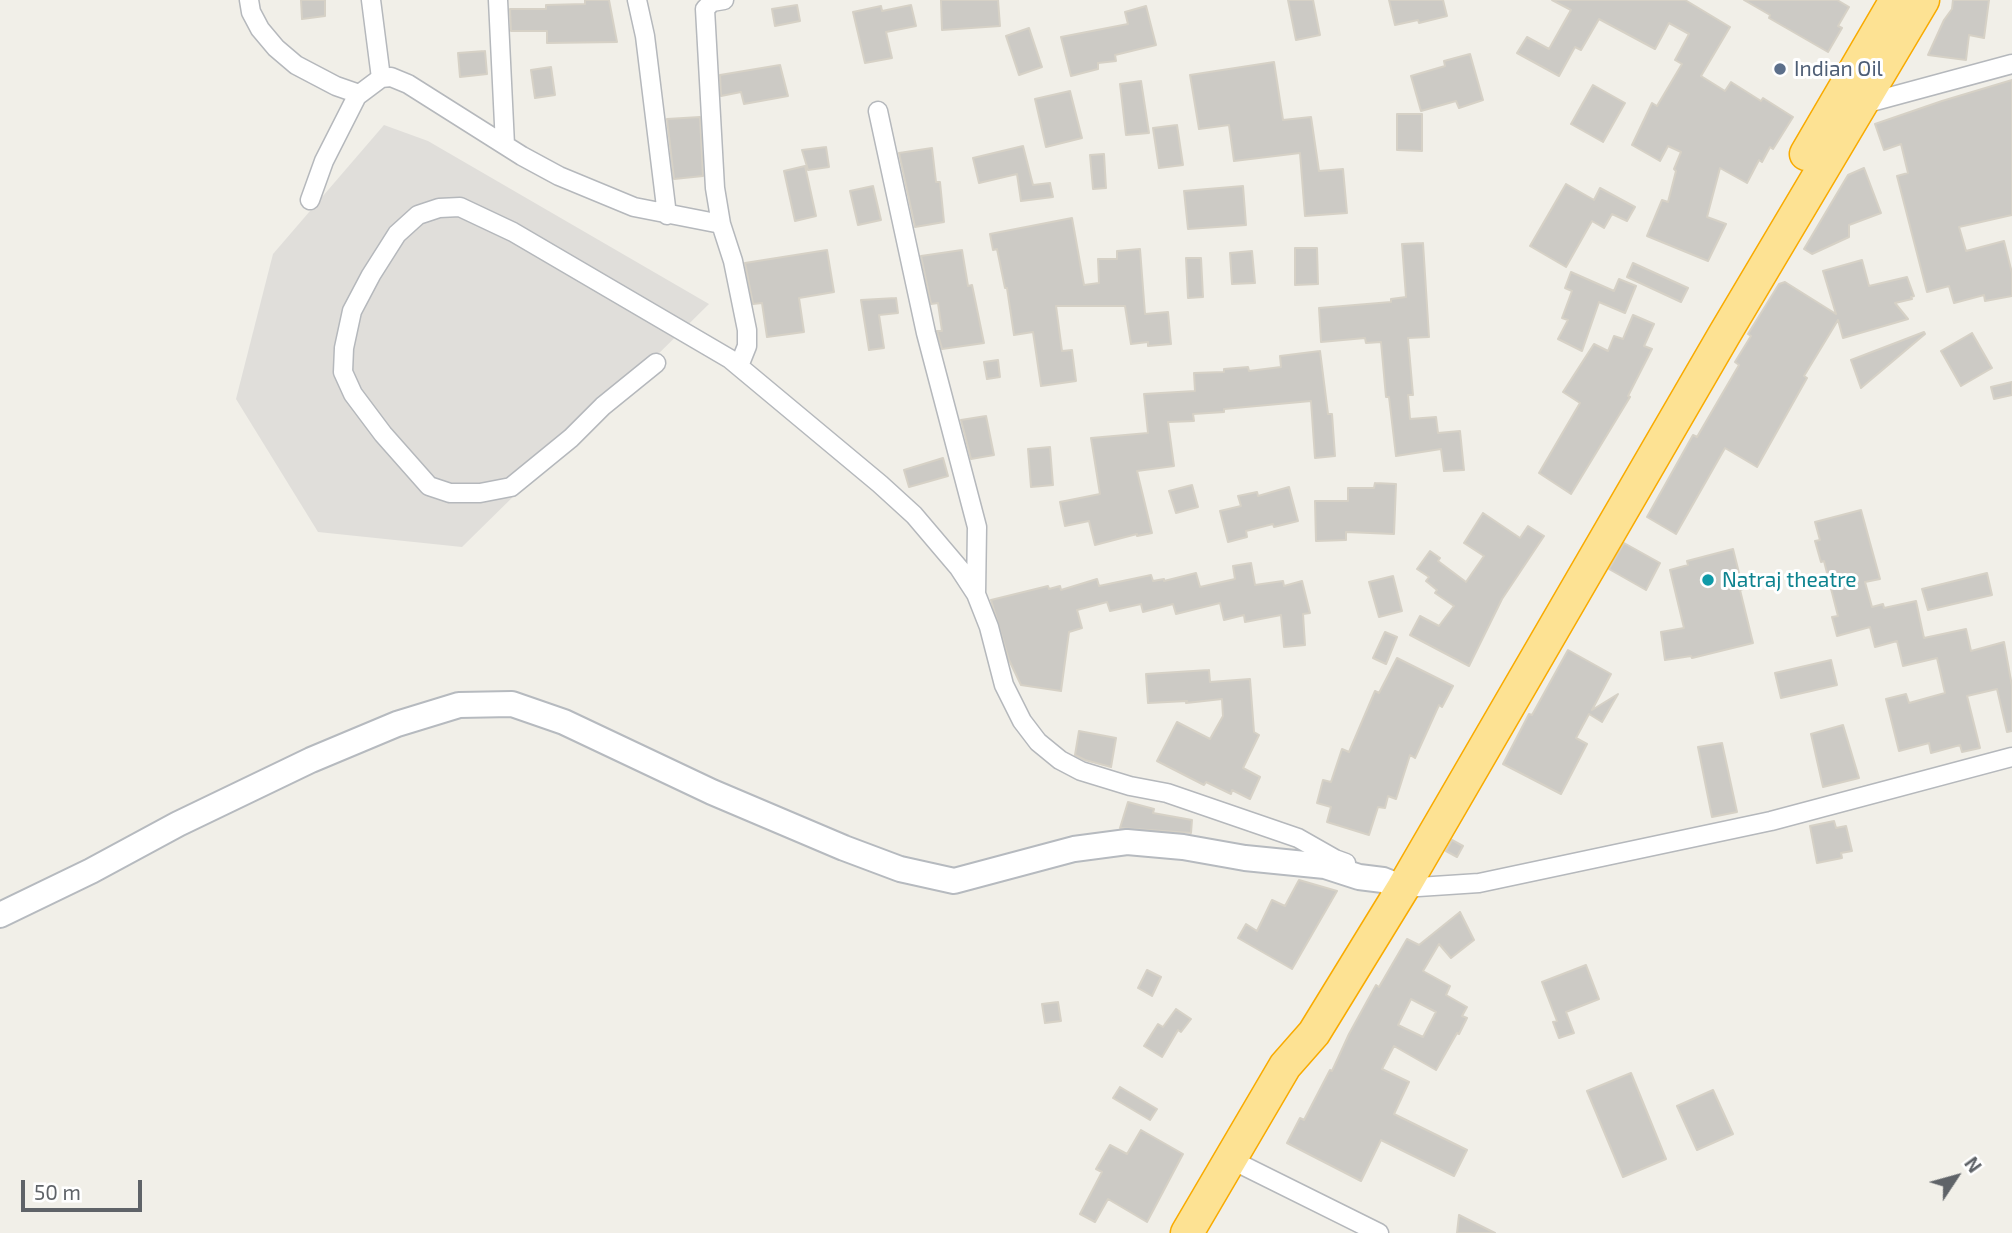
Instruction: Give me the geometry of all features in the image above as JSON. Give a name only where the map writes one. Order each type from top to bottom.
[{"type":"highway","points":[[1847,106],[1896,0]]},
{"type":"highway","points":[[1186,1233],[1284,1066],[1297,1026],[1390,881],[1613,489],[1847,106],[1923,0]]},
{"type":"street","points":[[249,0],[251,12],[260,29],[276,48],[296,65],[336,86],[359,94]]},
{"type":"street","points":[[370,0],[381,78]]},
{"type":"street","points":[[498,0],[505,145]]},
{"type":"street","points":[[637,0],[645,36],[667,215]]},
{"type":"street","points":[[724,0],[712,2],[705,9],[715,188],[747,330],[747,346],[738,366]]},
{"type":"street","points":[[1847,106],[2012,64]]},
{"type":"street","points":[[310,200],[333,141],[359,94],[381,78],[398,79],[505,145],[586,188],[667,215],[721,223]]},
{"type":"street","points":[[878,111],[926,332],[977,527],[976,594]]},
{"type":"street","points":[[656,363],[603,406],[572,438],[511,486],[480,493],[450,493],[429,486],[383,434],[353,394],[343,372],[344,348],[352,311],[397,234],[418,215],[439,208],[460,207],[513,232],[730,359],[914,515],[959,568],[976,594],[989,627],[1004,685],[1022,721],[1038,741],[1060,760],[1081,771],[1130,786],[1167,793],[1298,838],[1335,859],[1390,881]]},
{"type":"street","points":[[0,915],[311,760],[397,724],[459,705],[512,704],[564,722],[712,792],[844,848],[900,869],[954,881],[1074,849],[1127,842],[1325,866],[1359,877],[1390,881],[1479,883],[1771,821],[2012,757]]},
{"type":"street","points":[[1230,1159],[1379,1233]]},
{"type":"shaded area","points":[[384,125],[428,141],[709,304],[462,547],[318,532],[236,399],[273,254]]},
{"type":"building","points":[[301,0],[325,0],[325,16],[302,19]]},
{"type":"building","points":[[585,0],[609,0],[617,42],[547,43],[547,31],[511,31],[510,9],[546,9],[546,5],[585,4]]},
{"type":"building","points":[[941,0],[998,0],[1000,26],[942,30]]},
{"type":"building","points":[[1288,0],[1313,0],[1320,35],[1296,40]]},
{"type":"building","points":[[1389,0],[1443,0],[1447,16],[1419,23],[1418,20],[1395,25]]},
{"type":"building","points":[[1552,0],[1685,0],[1730,27],[1701,76],[1725,91],[1731,82],[1793,117],[1773,149],[1770,147],[1762,162],[1759,160],[1747,183],[1720,168],[1707,217],[1726,224],[1708,261],[1647,236],[1662,200],[1668,202],[1676,171],[1674,169],[1681,152],[1668,146],[1660,161],[1632,145],[1652,103],[1657,106],[1682,64],[1675,60],[1689,34],[1669,23],[1655,49],[1599,19],[1581,50],[1575,47],[1559,76],[1517,53],[1527,37],[1549,49],[1571,10]]},
{"type":"building","points":[[1744,0],[1837,0],[1849,7],[1838,26],[1842,28],[1828,52],[1769,18],[1770,15]]},
{"type":"building","points":[[1953,0],[1989,0],[1984,38],[1969,35],[1966,60],[1928,55],[1952,9]]},
{"type":"building","points":[[797,5],[800,21],[775,26],[772,9]]},
{"type":"building","points":[[911,5],[916,26],[886,32],[892,58],[865,63],[853,12],[881,6],[882,11]]},
{"type":"building","points":[[1146,6],[1156,45],[1115,55],[1116,61],[1098,63],[1098,69],[1071,76],[1061,37],[1128,24],[1125,12]]},
{"type":"building","points":[[1029,28],[1042,67],[1019,75],[1006,36]]},
{"type":"building","points":[[485,51],[487,74],[460,77],[458,53]]},
{"type":"building","points":[[1470,54],[1483,100],[1459,108],[1456,101],[1421,111],[1411,76],[1445,66],[1444,61]]},
{"type":"building","points":[[1274,62],[1283,120],[1311,117],[1319,171],[1343,169],[1347,213],[1305,216],[1300,153],[1234,161],[1229,125],[1199,129],[1190,75]]},
{"type":"building","points":[[780,65],[788,96],[744,104],[741,92],[721,96],[720,75]]},
{"type":"building","points":[[551,67],[555,95],[535,98],[531,70]]},
{"type":"building","points":[[2012,80],[2012,215],[1959,227],[1966,251],[2004,241],[2012,273],[2012,296],[1985,301],[1984,295],[1954,303],[1949,286],[1927,292],[1897,176],[1908,173],[1901,144],[1884,150],[1875,124]]},
{"type":"building","points":[[1141,81],[1149,133],[1126,135],[1120,84]]},
{"type":"building","points":[[1593,85],[1625,103],[1603,142],[1571,124]]},
{"type":"building","points":[[1070,91],[1082,138],[1046,147],[1035,99]]},
{"type":"building","points":[[1397,114],[1422,114],[1422,151],[1397,150]]},
{"type":"building","points":[[700,117],[703,176],[674,179],[667,119]]},
{"type":"building","points":[[1177,125],[1183,165],[1159,168],[1153,128]]},
{"type":"building","points":[[1023,146],[1033,185],[1050,183],[1053,197],[1021,201],[1017,174],[979,183],[973,158]]},
{"type":"building","points":[[826,147],[829,167],[808,170],[802,150]]},
{"type":"building","points":[[932,148],[936,182],[940,182],[944,222],[915,227],[899,153]]},
{"type":"building","points":[[1104,154],[1106,188],[1093,189],[1090,155]]},
{"type":"building","points":[[805,166],[816,216],[795,221],[784,171]]},
{"type":"building","points":[[1864,168],[1881,213],[1849,225],[1849,237],[1812,254],[1804,249],[1848,175]]},
{"type":"building","points":[[1566,184],[1594,200],[1600,188],[1635,207],[1627,221],[1612,214],[1604,228],[1592,221],[1566,267],[1530,246]]},
{"type":"building","points":[[873,186],[881,220],[858,225],[850,191]]},
{"type":"building","points":[[1243,186],[1246,225],[1188,229],[1184,191]]},
{"type":"building","points":[[1072,218],[1084,285],[1099,283],[1098,259],[1117,259],[1117,251],[1140,249],[1145,314],[1168,312],[1171,344],[1131,344],[1125,306],[1056,306],[1062,351],[1072,350],[1076,381],[1041,386],[1033,332],[1014,335],[1007,288],[997,249],[993,250],[990,234]]},
{"type":"building","points":[[1423,243],[1429,337],[1408,338],[1413,395],[1408,395],[1410,419],[1436,417],[1438,433],[1460,431],[1464,470],[1444,471],[1441,449],[1396,456],[1389,397],[1386,397],[1381,342],[1366,343],[1365,338],[1321,342],[1319,308],[1391,302],[1391,299],[1406,297],[1402,244]]},
{"type":"building","points":[[1295,248],[1317,248],[1318,284],[1295,285]]},
{"type":"building","points":[[827,250],[834,292],[799,298],[804,332],[767,337],[762,303],[753,304],[745,263]]},
{"type":"building","points":[[962,250],[968,286],[972,285],[984,343],[942,349],[937,331],[942,331],[938,303],[931,304],[921,256]]},
{"type":"building","points":[[1252,251],[1255,283],[1232,284],[1230,253]]},
{"type":"building","points":[[1186,258],[1201,258],[1203,297],[1188,298]]},
{"type":"building","points":[[1862,260],[1869,286],[1907,277],[1914,296],[1912,299],[1895,303],[1908,319],[1843,338],[1838,320],[1804,376],[1807,378],[1757,467],[1725,448],[1676,534],[1647,517],[1693,435],[1697,437],[1739,365],[1735,362],[1751,336],[1748,334],[1779,284],[1785,282],[1836,314],[1823,271]]},
{"type":"building","points":[[1633,263],[1688,288],[1681,302],[1627,277]]},
{"type":"building","points":[[1571,272],[1614,291],[1619,279],[1636,286],[1625,313],[1599,302],[1582,351],[1558,339],[1568,320],[1562,318],[1572,291],[1565,288]]},
{"type":"building","points":[[896,298],[898,313],[879,315],[884,348],[869,350],[861,300]]},
{"type":"building","points":[[1633,315],[1654,324],[1644,346],[1652,349],[1628,396],[1630,397],[1571,494],[1539,473],[1580,403],[1563,392],[1594,344],[1608,351],[1614,336],[1623,339]]},
{"type":"building","points":[[1924,332],[1925,334],[1861,388],[1851,360]]},
{"type":"building","points":[[1972,333],[1992,368],[1961,386],[1941,351]]},
{"type":"building","points":[[1320,351],[1328,414],[1332,414],[1335,456],[1315,458],[1311,401],[1193,414],[1194,421],[1168,422],[1174,466],[1137,471],[1152,533],[1137,534],[1095,545],[1089,521],[1065,526],[1060,502],[1100,494],[1091,438],[1148,433],[1144,394],[1195,391],[1194,373],[1224,372],[1224,369],[1248,367],[1249,371],[1281,367],[1280,356]]},
{"type":"building","points":[[998,360],[1000,377],[987,379],[984,362]]},
{"type":"building","points":[[2012,382],[2012,395],[1994,399],[1991,387]]},
{"type":"building","points":[[986,416],[994,455],[971,459],[961,420]]},
{"type":"building","points":[[1050,447],[1053,485],[1031,487],[1028,449]]},
{"type":"building","points":[[943,458],[948,476],[909,487],[904,470]]},
{"type":"building","points":[[1375,483],[1396,484],[1394,534],[1346,532],[1346,540],[1316,541],[1315,501],[1348,501],[1348,488],[1374,488]]},
{"type":"building","points":[[1192,485],[1198,507],[1176,513],[1169,491]]},
{"type":"building","points":[[1289,487],[1298,521],[1246,531],[1247,537],[1228,542],[1220,511],[1241,506],[1238,496],[1257,492],[1258,496]]},
{"type":"building","points":[[1861,510],[1880,579],[1865,582],[1872,607],[1883,604],[1884,608],[1916,601],[1924,638],[1966,629],[1971,651],[2004,642],[2012,686],[2012,731],[2007,732],[1997,689],[1967,696],[1980,748],[1962,752],[1960,745],[1931,753],[1929,743],[1899,751],[1886,699],[1906,694],[1909,703],[1945,693],[1937,658],[1903,666],[1897,641],[1875,647],[1870,627],[1837,636],[1832,617],[1838,616],[1824,561],[1821,562],[1815,541],[1820,540],[1815,522]]},
{"type":"building","points":[[1483,513],[1520,538],[1528,526],[1544,536],[1502,599],[1469,666],[1410,635],[1420,616],[1439,626],[1454,606],[1435,593],[1437,590],[1426,581],[1429,577],[1417,569],[1430,551],[1440,558],[1438,561],[1466,582],[1484,556],[1464,543]]},
{"type":"building","points":[[1624,543],[1660,563],[1646,590],[1609,569]]},
{"type":"building","points":[[1733,549],[1753,643],[1692,658],[1665,660],[1661,632],[1684,628],[1670,570],[1688,565],[1687,561]]},
{"type":"building","points":[[1251,563],[1255,585],[1283,581],[1284,586],[1302,581],[1310,613],[1303,614],[1305,645],[1284,647],[1281,615],[1245,622],[1244,615],[1224,620],[1220,603],[1176,614],[1173,604],[1143,612],[1141,604],[1110,611],[1107,602],[1077,610],[1082,628],[1069,632],[1061,691],[1021,685],[1009,660],[991,600],[1048,586],[1049,589],[1060,586],[1061,590],[1097,579],[1099,586],[1151,575],[1153,581],[1164,581],[1196,573],[1200,587],[1235,579],[1233,566]]},
{"type":"building","points":[[1987,573],[1992,595],[1928,610],[1922,589]]},
{"type":"building","points":[[1393,576],[1402,611],[1379,617],[1369,582]]},
{"type":"building","points":[[1385,632],[1397,637],[1386,664],[1373,658]]},
{"type":"building","points":[[1568,650],[1611,674],[1592,710],[1618,694],[1602,722],[1589,714],[1576,738],[1587,744],[1561,794],[1503,764],[1529,714],[1532,715]]},
{"type":"building","points":[[1397,658],[1453,686],[1442,707],[1439,705],[1415,758],[1410,755],[1396,799],[1388,796],[1385,808],[1378,807],[1369,835],[1327,822],[1331,807],[1317,803],[1323,780],[1331,782],[1342,749],[1349,752],[1375,691],[1379,693]]},
{"type":"building","points":[[1831,660],[1837,685],[1781,698],[1775,673]]},
{"type":"building","points":[[1209,670],[1210,682],[1250,679],[1254,732],[1259,735],[1243,768],[1260,777],[1250,799],[1232,790],[1231,794],[1206,782],[1204,785],[1157,761],[1177,722],[1210,739],[1223,716],[1222,699],[1148,703],[1146,674]]},
{"type":"building","points":[[1843,725],[1859,778],[1823,787],[1811,734]]},
{"type":"building","points":[[1079,731],[1116,738],[1111,767],[1075,755]]},
{"type":"building","points":[[1722,743],[1737,812],[1712,817],[1698,747]]},
{"type":"building","points":[[1128,802],[1154,809],[1153,813],[1192,820],[1191,833],[1120,828]]},
{"type":"building","points":[[1834,821],[1836,828],[1846,826],[1852,851],[1841,853],[1842,858],[1817,863],[1810,826]]},
{"type":"building","points":[[1452,840],[1463,846],[1457,857],[1446,851]]},
{"type":"building","points":[[1299,880],[1337,891],[1292,969],[1238,938],[1246,924],[1257,931],[1272,900],[1285,906]]},
{"type":"building","points":[[1460,912],[1474,940],[1451,958],[1439,944],[1423,971],[1450,986],[1446,995],[1467,1007],[1462,1016],[1467,1018],[1436,1070],[1394,1046],[1382,1069],[1409,1082],[1394,1114],[1467,1150],[1454,1176],[1381,1140],[1361,1181],[1287,1143],[1300,1118],[1304,1120],[1330,1070],[1332,1071],[1376,985],[1379,987],[1407,939],[1419,945]],"holes":[[[1411,999],[1436,1012],[1423,1037],[1398,1025]]]},
{"type":"building","points":[[1586,965],[1599,999],[1566,1012],[1574,1033],[1559,1038],[1553,1022],[1557,1021],[1542,982]]},
{"type":"building","points":[[1147,970],[1161,977],[1152,996],[1138,988]]},
{"type":"building","points":[[1058,1002],[1061,1021],[1045,1023],[1042,1004]]},
{"type":"building","points":[[1176,1009],[1191,1019],[1181,1032],[1178,1030],[1162,1057],[1144,1046],[1158,1024],[1163,1027]]},
{"type":"building","points":[[1631,1073],[1666,1159],[1623,1177],[1587,1091]]},
{"type":"building","points":[[1120,1087],[1157,1109],[1150,1120],[1113,1098]]},
{"type":"building","points":[[1713,1090],[1733,1134],[1697,1150],[1677,1106]]},
{"type":"building","points":[[1141,1130],[1183,1154],[1147,1222],[1108,1199],[1095,1222],[1080,1214],[1102,1172],[1096,1169],[1110,1145],[1127,1154]]},
{"type":"building","points":[[1459,1215],[1495,1233],[1457,1233]]},
{"type":"place","name":"Indian Oil","points":[[1780,69]]},
{"type":"place","name":"Natraj theatre","points":[[1708,580]]}]
